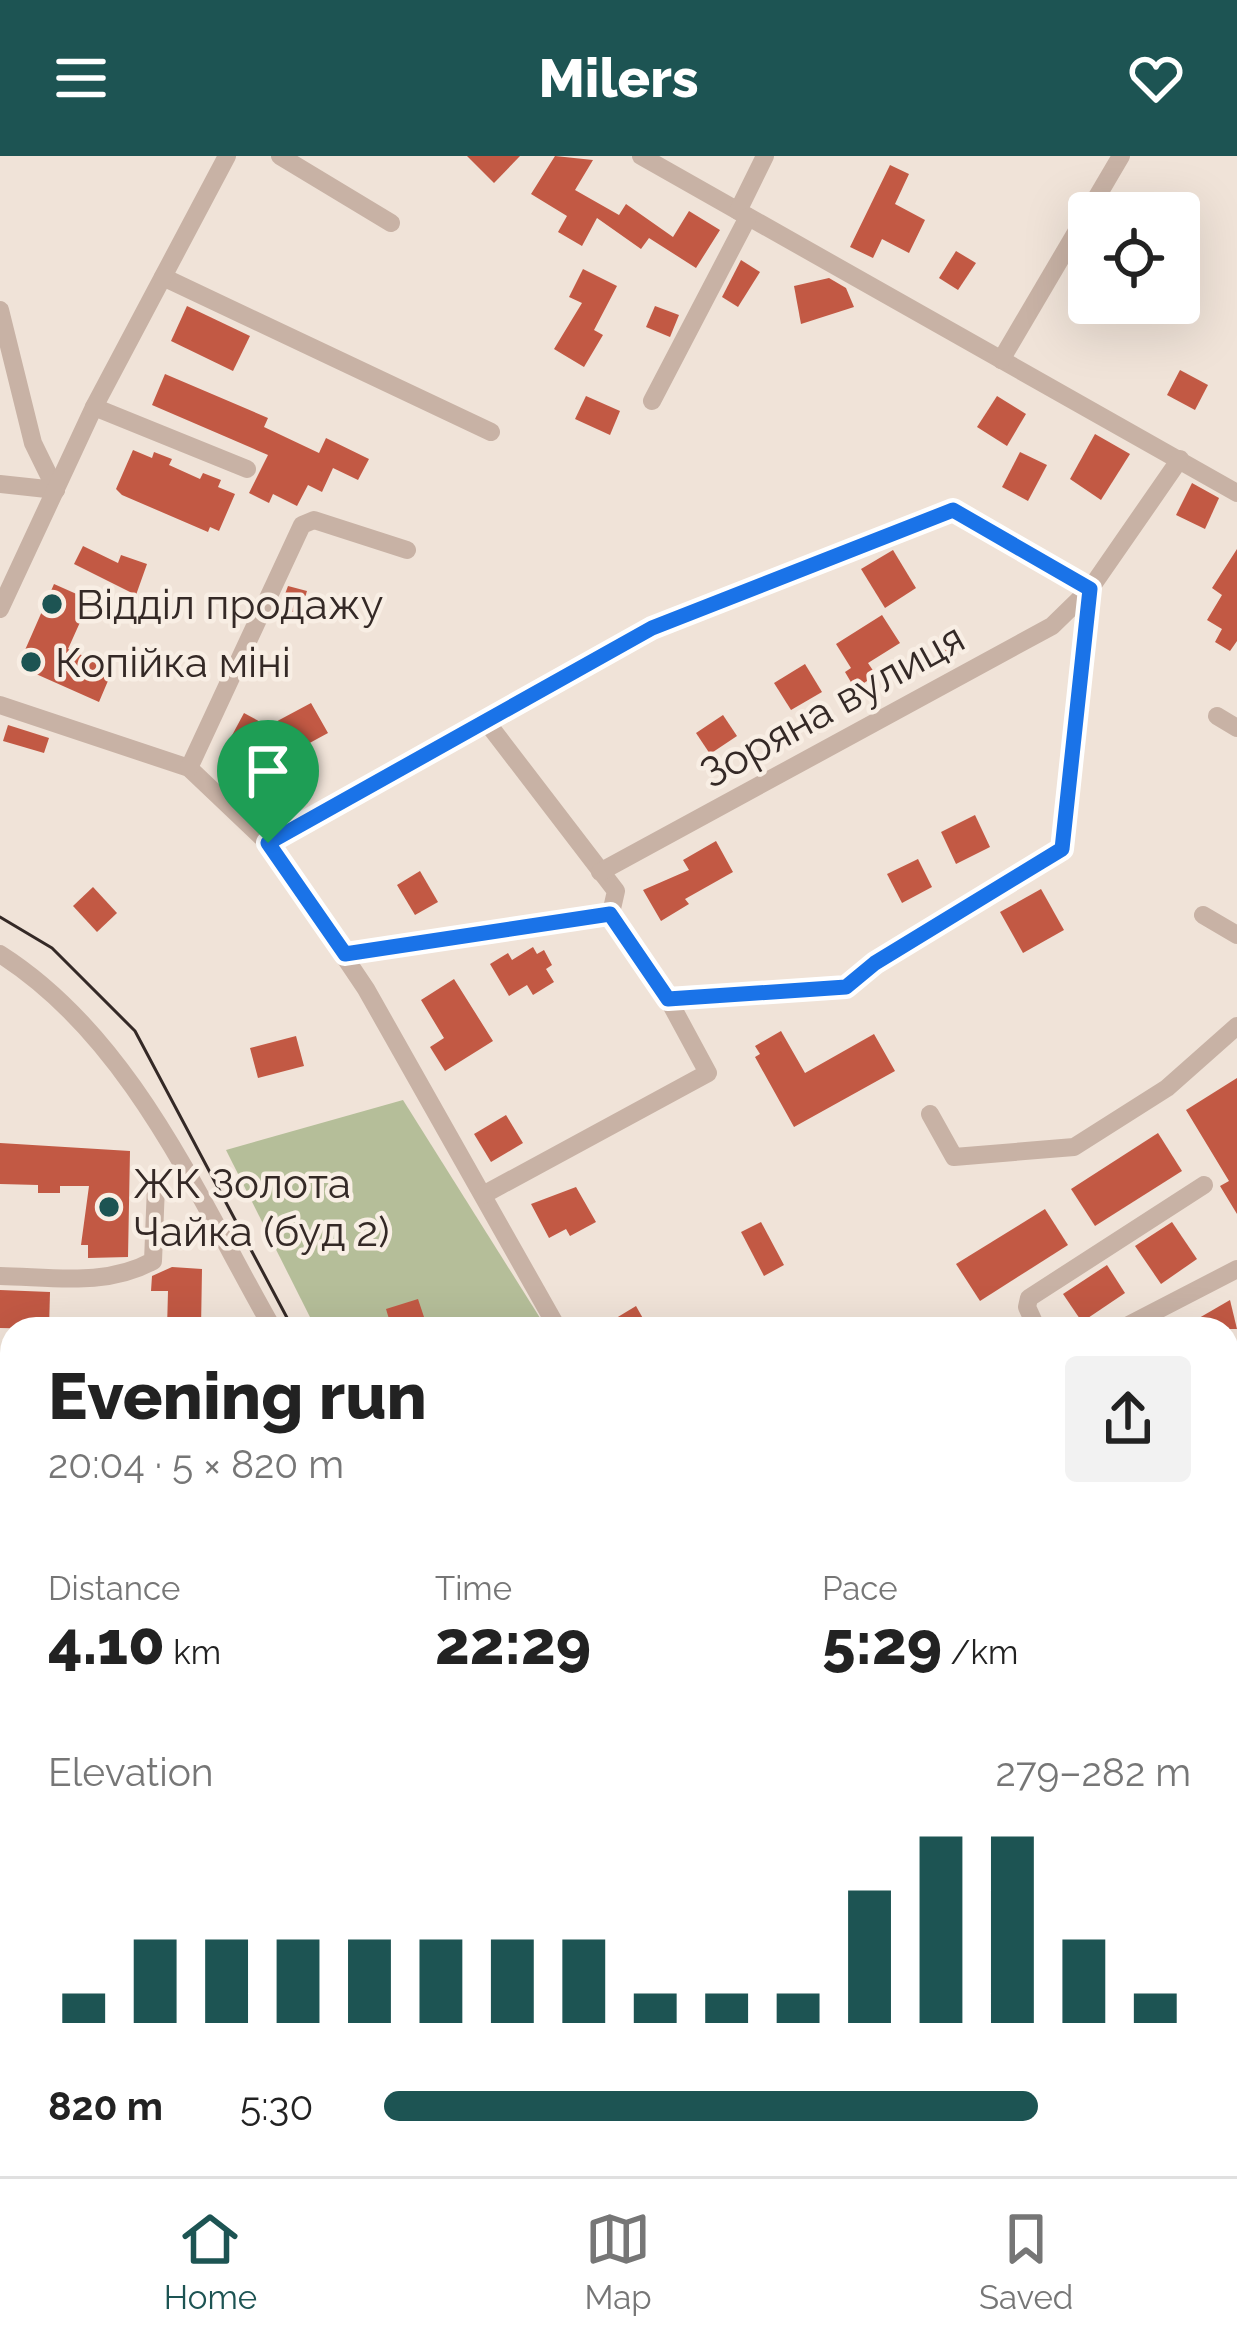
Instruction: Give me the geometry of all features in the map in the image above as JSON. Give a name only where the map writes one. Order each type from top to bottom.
[{"type":"street","points":[[0,608],[94,407],[227,156]]},
{"type":"street","points":[[280,156],[391,223]]},
{"type":"street","points":[[641,156],[1237,493]]},
{"type":"street","points":[[652,401],[743,214],[765,156]]},
{"type":"street","points":[[1001,360],[1121,156]]},
{"type":"street","points":[[163,277],[491,432]]},
{"type":"street","points":[[0,310],[6,363],[33,442],[56,490]]},
{"type":"street","points":[[94,407],[247,469]]},
{"type":"street","name":"Зоряна вулиця","points":[[600,872],[1052,626],[1090,589],[1180,459]]},
{"type":"street","points":[[0,484],[56,490]]},
{"type":"street","points":[[268,843],[652,628],[953,510],[1090,589],[1062,849],[875,963],[846,987],[668,999]]},
{"type":"street","points":[[189,768],[302,525],[314,520],[407,550]]},
{"type":"street","points":[[0,705],[189,768],[268,843],[345,954],[551,1317]]},
{"type":"street","points":[[1217,716],[1237,728]]},
{"type":"street","points":[[483,1195],[708,1073],[668,999],[610,914],[616,891],[485,720]]},
{"type":"street","points":[[345,954],[610,914]]},
{"type":"street","points":[[1203,916],[1237,935]]},
{"type":"street","points":[[0,954],[55,997],[117,1064],[266,1317]]},
{"type":"street","points":[[930,1114],[954,1156],[1074,1147],[1167,1088],[1237,1026]]},
{"type":"street","points":[[1032,1317],[1029,1298],[1204,1185]]},
{"type":"street","points":[[0,1276],[101,1279],[141,1268],[153,1261],[155,1186]]},
{"type":"street","points":[[1143,1317],[1237,1269]]},
{"type":"green space","points":[[403,1100],[539,1317],[310,1317],[226,1150]]},
{"type":"building","points":[[467,156],[520,156],[494,183]]},
{"type":"building","points":[[555,156],[593,160],[575,190],[619,215],[626,204],[673,237],[689,211],[720,230],[696,268],[649,238],[641,249],[597,218],[582,246],[558,232],[567,216],[531,194]]},
{"type":"building","points":[[890,165],[909,174],[895,204],[925,220],[909,253],[882,239],[873,258],[850,247]]},
{"type":"building","points":[[956,251],[976,263],[958,290],[939,278]]},
{"type":"building","points":[[741,260],[760,272],[738,307],[722,297]]},
{"type":"building","points":[[583,269],[617,286],[594,330],[603,335],[584,367],[554,349],[582,303],[569,297]]},
{"type":"building","points":[[829,278],[846,288],[854,307],[801,324],[794,286]]},
{"type":"building","points":[[187,306],[250,336],[233,371],[171,341]]},
{"type":"building","points":[[655,306],[679,315],[670,337],[646,327]]},
{"type":"building","points":[[1180,370],[1208,385],[1195,410],[1167,395]]},
{"type":"building","points":[[165,374],[268,418],[264,427],[319,453],[326,438],[369,459],[358,480],[333,468],[322,492],[308,485],[297,506],[273,494],[269,503],[249,493],[268,455],[152,405]]},
{"type":"building","points":[[586,396],[620,411],[610,435],[575,419]]},
{"type":"building","points":[[997,396],[1026,414],[1007,446],[977,427]]},
{"type":"building","points":[[1095,434],[1130,454],[1101,500],[1070,479]]},
{"type":"building","points":[[133,450],[172,459],[169,465],[200,479],[203,473],[221,480],[218,487],[235,494],[219,531],[210,527],[208,532],[122,495],[116,489]]},
{"type":"building","points":[[1020,452],[1047,465],[1028,501],[1002,487]]},
{"type":"building","points":[[1192,483],[1219,498],[1205,529],[1176,515]]},
{"type":"building","points":[[83,546],[118,563],[121,555],[147,564],[136,595],[74,564]]},
{"type":"building","points":[[1237,549],[1237,641],[1230,651],[1215,642],[1222,629],[1207,620],[1222,595],[1212,588]]},
{"type":"building","points":[[893,550],[916,588],[885,608],[861,569]]},
{"type":"building","points":[[54,584],[90,600],[68,649],[113,669],[99,702],[18,666]]},
{"type":"building","points":[[288,586],[307,591],[298,621],[277,615]]},
{"type":"building","points":[[882,615],[900,643],[868,663],[876,675],[855,689],[845,672],[851,668],[836,644]]},
{"type":"building","points":[[957,630],[966,646],[941,659],[933,643]]},
{"type":"building","points":[[805,664],[822,692],[791,710],[774,683]]},
{"type":"building","points":[[311,703],[328,733],[282,758],[291,775],[262,790],[250,769],[222,754],[244,713],[268,726]]},
{"type":"building","points":[[723,715],[737,736],[710,754],[696,733]]},
{"type":"building","points":[[8,725],[49,738],[44,753],[3,741]]},
{"type":"building","points":[[975,815],[990,847],[956,864],[941,832]]},
{"type":"building","points":[[716,841],[733,872],[685,899],[689,904],[661,921],[643,890],[689,870],[683,860]]},
{"type":"building","points":[[918,859],[932,887],[902,903],[887,874]]},
{"type":"building","points":[[420,871],[438,902],[415,915],[397,885]]},
{"type":"building","points":[[93,887],[117,913],[97,932],[73,906]]},
{"type":"building","points":[[1041,889],[1064,930],[1023,953],[1000,912]]},
{"type":"building","points":[[533,947],[537,954],[544,950],[552,965],[546,969],[554,982],[533,995],[527,985],[509,996],[490,964],[508,953],[512,960]]},
{"type":"building","points":[[454,979],[493,1041],[445,1071],[430,1047],[444,1038],[421,1000]]},
{"type":"building","points":[[781,1031],[805,1073],[874,1034],[895,1071],[794,1127],[755,1057],[760,1054],[755,1046]]},
{"type":"building","points":[[296,1036],[304,1066],[258,1078],[250,1048]]},
{"type":"building","points":[[1237,1078],[1237,1214],[1220,1186],[1229,1181],[1186,1110]]},
{"type":"building","points":[[506,1115],[523,1143],[491,1162],[474,1134]]},
{"type":"building","points":[[1158,1133],[1182,1171],[1095,1226],[1071,1189]]},
{"type":"building","name":"ЖК Золота Чайка (буд 2)","points":[[0,1143],[130,1151],[128,1257],[88,1258],[88,1245],[81,1245],[89,1186],[60,1186],[60,1193],[38,1193],[38,1185],[0,1184]]},
{"type":"building","points":[[576,1187],[596,1222],[570,1236],[566,1229],[549,1238],[531,1204]]},
{"type":"building","points":[[1045,1209],[1068,1245],[980,1301],[956,1264]]},
{"type":"building","points":[[761,1222],[784,1265],[764,1276],[741,1232]]},
{"type":"building","points":[[1172,1222],[1197,1259],[1161,1284],[1135,1246]]},
{"type":"building","points":[[1107,1265],[1125,1293],[1089,1317],[1079,1317],[1063,1294]]},
{"type":"building","points":[[172,1267],[202,1269],[201,1317],[167,1317],[168,1291],[151,1291],[152,1276]]},
{"type":"building","points":[[0,1290],[50,1292],[49,1317],[0,1317]]},
{"type":"building","points":[[418,1299],[424,1317],[388,1317],[386,1309]]},
{"type":"building","points":[[1230,1300],[1234,1317],[1201,1317]]},
{"type":"building","points":[[636,1306],[642,1317],[618,1317]]},
{"type":"tram line","points":[[0,917],[52,948],[135,1031],[287,1317]]},
{"type":"place","name":"Відділ продажу","points":[[52,604]]},
{"type":"place","name":"Копійка міні","points":[[31,662]]},
{"type":"place","name":"ЖК Золота Чайка (буд 2)","points":[[109,1207]]},
{"type":"route","points":[[953,510],[1090,589],[1062,849],[875,963],[846,987],[668,999],[610,914],[345,954],[268,843],[652,628],[953,510]]}]
